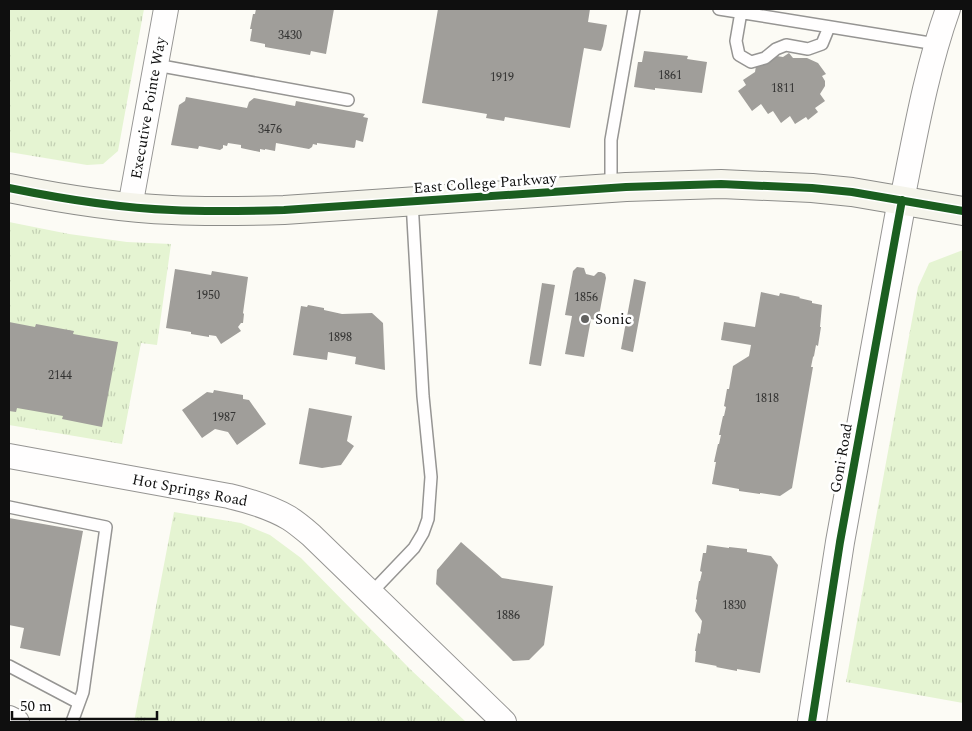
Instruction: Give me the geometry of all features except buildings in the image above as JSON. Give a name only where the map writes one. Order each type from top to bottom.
[{"type":"main road","name":"East College Parkway","points":[[9,188],[57,198],[130,208],[228,212],[284,210],[611,188],[721,184],[763,185],[852,192],[963,211]]},
{"type":"street","name":"Executive Pointe Way","points":[[130,208],[166,9]]},
{"type":"street","name":"Goni Road","points":[[812,722],[840,542],[902,200],[925,87],[936,44],[948,9]]},
{"type":"street","name":"Hot Springs Road","points":[[9,456],[229,496],[264,506],[289,518],[311,535],[504,722]]},
{"type":"street","points":[[9,718],[17,722]]},
{"type":"lane","points":[[611,188],[610,140],[634,9]]},
{"type":"lane","points":[[719,9],[936,44]]},
{"type":"lane","points":[[741,12],[736,40],[739,55],[751,62],[764,58],[776,49],[786,45],[808,49],[822,44],[829,26]]},
{"type":"lane","points":[[156,65],[348,100]]},
{"type":"lane","points":[[371,592],[414,548],[428,519],[431,477],[422,396],[412,201]]},
{"type":"lane","points":[[9,507],[106,526],[83,692],[72,722]]},
{"type":"lane","points":[[9,666],[79,703]]},
{"type":"green space","points":[[9,9],[144,9],[118,151],[103,164],[87,165],[9,152]]},
{"type":"green space","points":[[9,222],[69,234],[127,242],[171,244],[157,345],[141,343],[122,444],[9,425]]},
{"type":"green space","points":[[963,250],[963,703],[846,682],[918,287],[929,263]]},
{"type":"green space","points":[[174,512],[241,523],[270,535],[301,558],[410,669],[466,722],[134,722]]},
{"type":"cycle path","points":[[9,188],[110,205],[186,211],[228,211],[284,210],[626,187],[721,184],[812,188],[852,192],[963,211]]},
{"type":"cycle path","points":[[812,722],[840,542],[902,200]]},
{"type":"place","name":"Sonic","points":[[585,319]]}]
